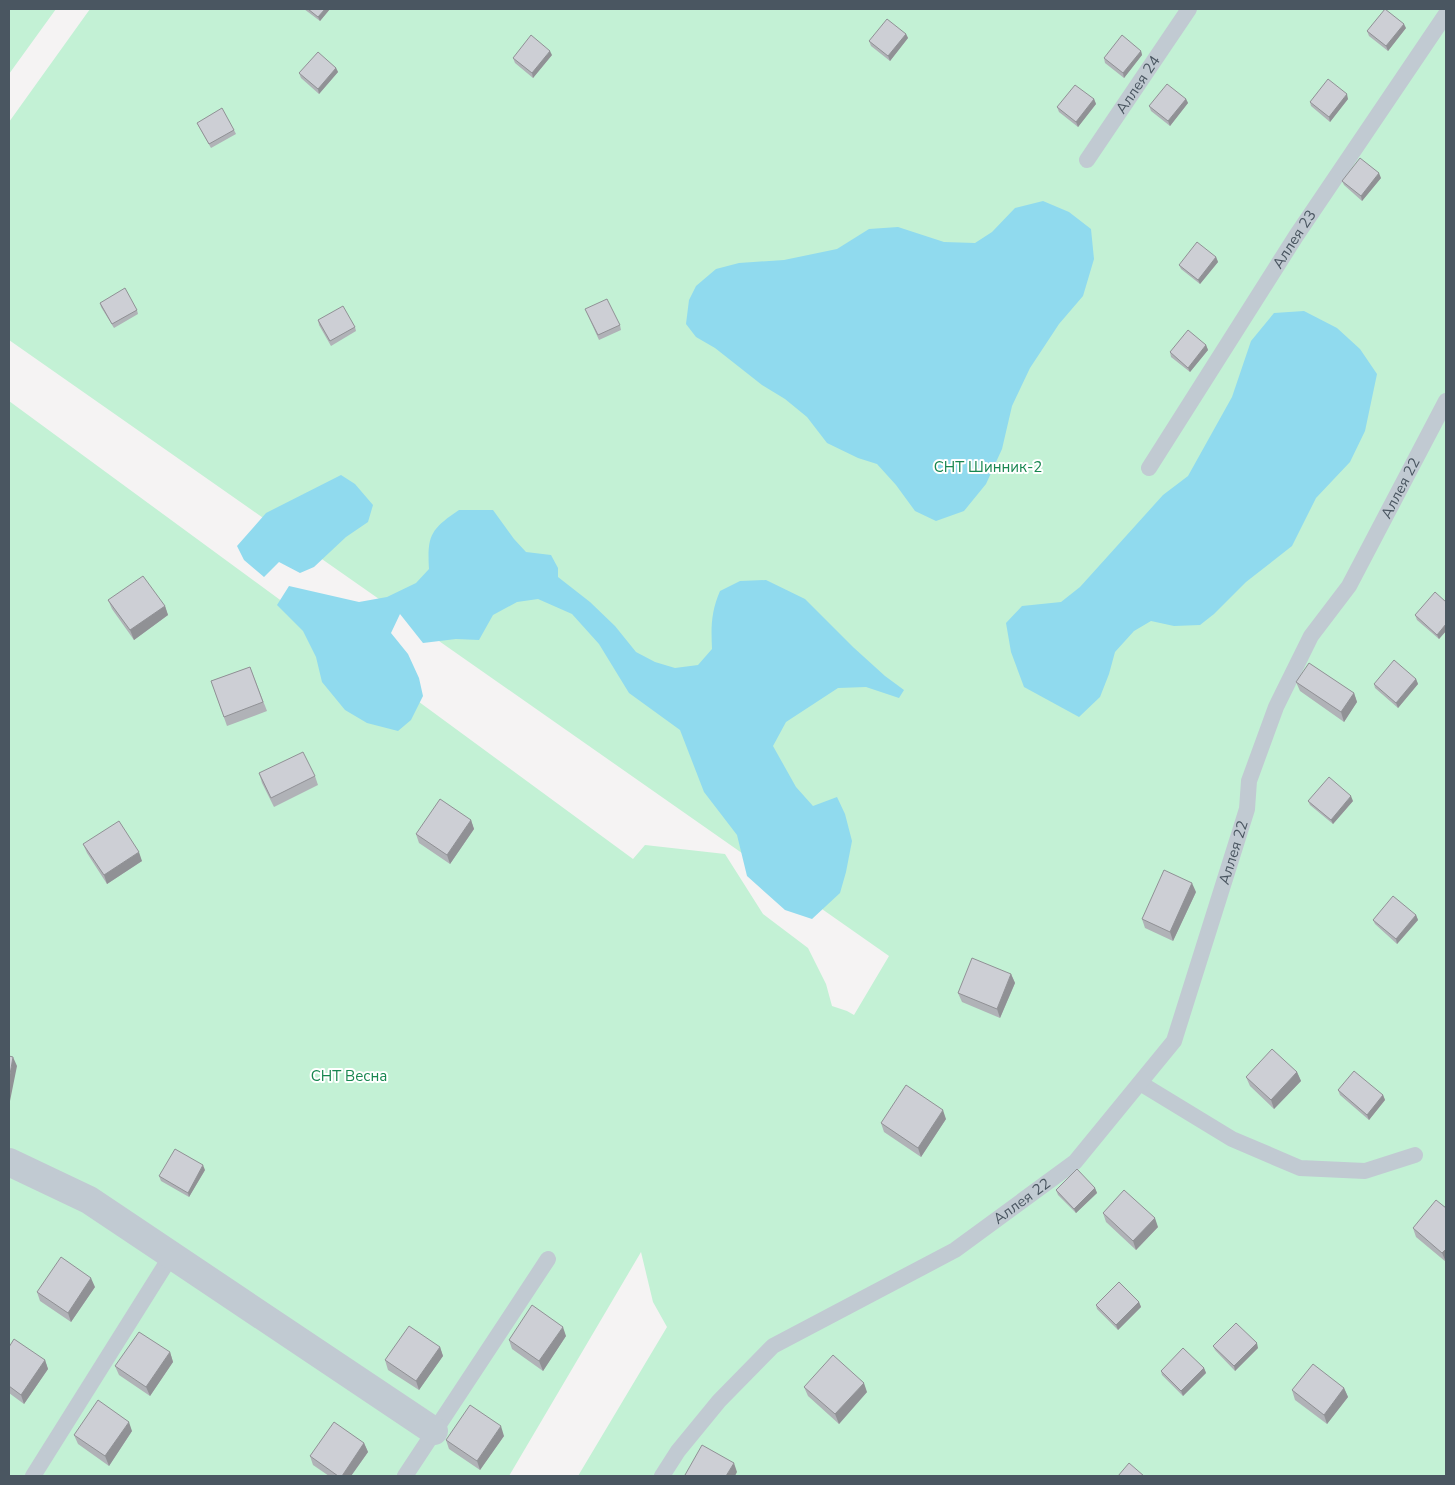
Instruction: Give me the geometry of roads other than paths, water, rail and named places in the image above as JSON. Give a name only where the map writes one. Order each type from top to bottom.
[{"type":"street","points":[[9,1162],[89,1200],[434,1431]]},
{"type":"lane","name":"Аллея 24","points":[[1087,160],[1189,9]]},
{"type":"lane","name":"Аллея 23","points":[[1149,468],[1296,236],[1446,14]]},
{"type":"lane","name":"Аллея 22","points":[[662,1476],[678,1451],[719,1401],[773,1346],[955,1250],[1075,1162],[1174,1041],[1247,809],[1249,781],[1276,707],[1311,636],[1349,586],[1446,401]]},
{"type":"lane","points":[[1140,1083],[1232,1139],[1300,1168],[1365,1171],[1415,1155]]},
{"type":"lane","points":[[33,1476],[171,1256]]},
{"type":"lane","points":[[406,1476],[548,1259]]},
{"type":"water","points":[[1043,201],[1069,212],[1091,229],[1094,259],[1083,296],[1059,324],[1030,368],[1012,406],[1002,449],[986,484],[964,511],[936,521],[915,511],[896,485],[877,464],[858,458],[827,443],[807,417],[715,348],[696,337],[686,324],[689,300],[696,286],[716,269],[739,263],[784,260],[837,249],[869,229],[898,227],[944,242],[975,243],[992,232],[1015,208]]},
{"type":"water","points":[[1304,311],[1337,328],[1360,349],[1377,374],[1365,431],[1350,462],[1316,498],[1292,546],[1246,582],[1214,614],[1200,625],[1174,626],[1151,621],[1134,631],[1115,652],[1100,697],[1079,717],[1024,687],[1011,652],[1006,623],[1022,606],[1061,602],[1080,587],[1163,495],[1188,476],[1232,397],[1251,341],[1274,313]]},
{"type":"water","points":[[341,475],[355,484],[373,505],[368,522],[346,537],[314,567],[300,573],[279,562],[264,577],[244,560],[237,546],[266,513]]},
{"type":"water","points":[[459,510],[493,510],[526,552],[551,555],[558,568],[558,577],[590,602],[615,626],[636,652],[655,662],[675,668],[698,665],[712,649],[712,620],[720,591],[740,581],[766,580],[805,599],[853,647],[885,676],[904,690],[899,698],[866,687],[838,688],[786,722],[773,746],[796,787],[813,806],[837,797],[845,814],[852,841],[840,893],[812,919],[785,910],[747,876],[737,835],[704,792],[680,730],[629,693],[599,644],[572,614],[538,599],[517,602],[493,615],[479,640],[456,639],[423,643],[400,614],[391,633],[408,654],[419,678],[423,696],[411,720],[398,731],[367,723],[345,710],[322,682],[316,657],[303,631],[277,605],[289,586],[359,602],[387,597],[416,583],[429,569],[429,548],[433,534],[442,522]]},
{"type":"park label","name":"СНТ Шинник-2","points":[[988,467]]},
{"type":"park label","name":"СНТ Весна","points":[[349,1076]]}]
